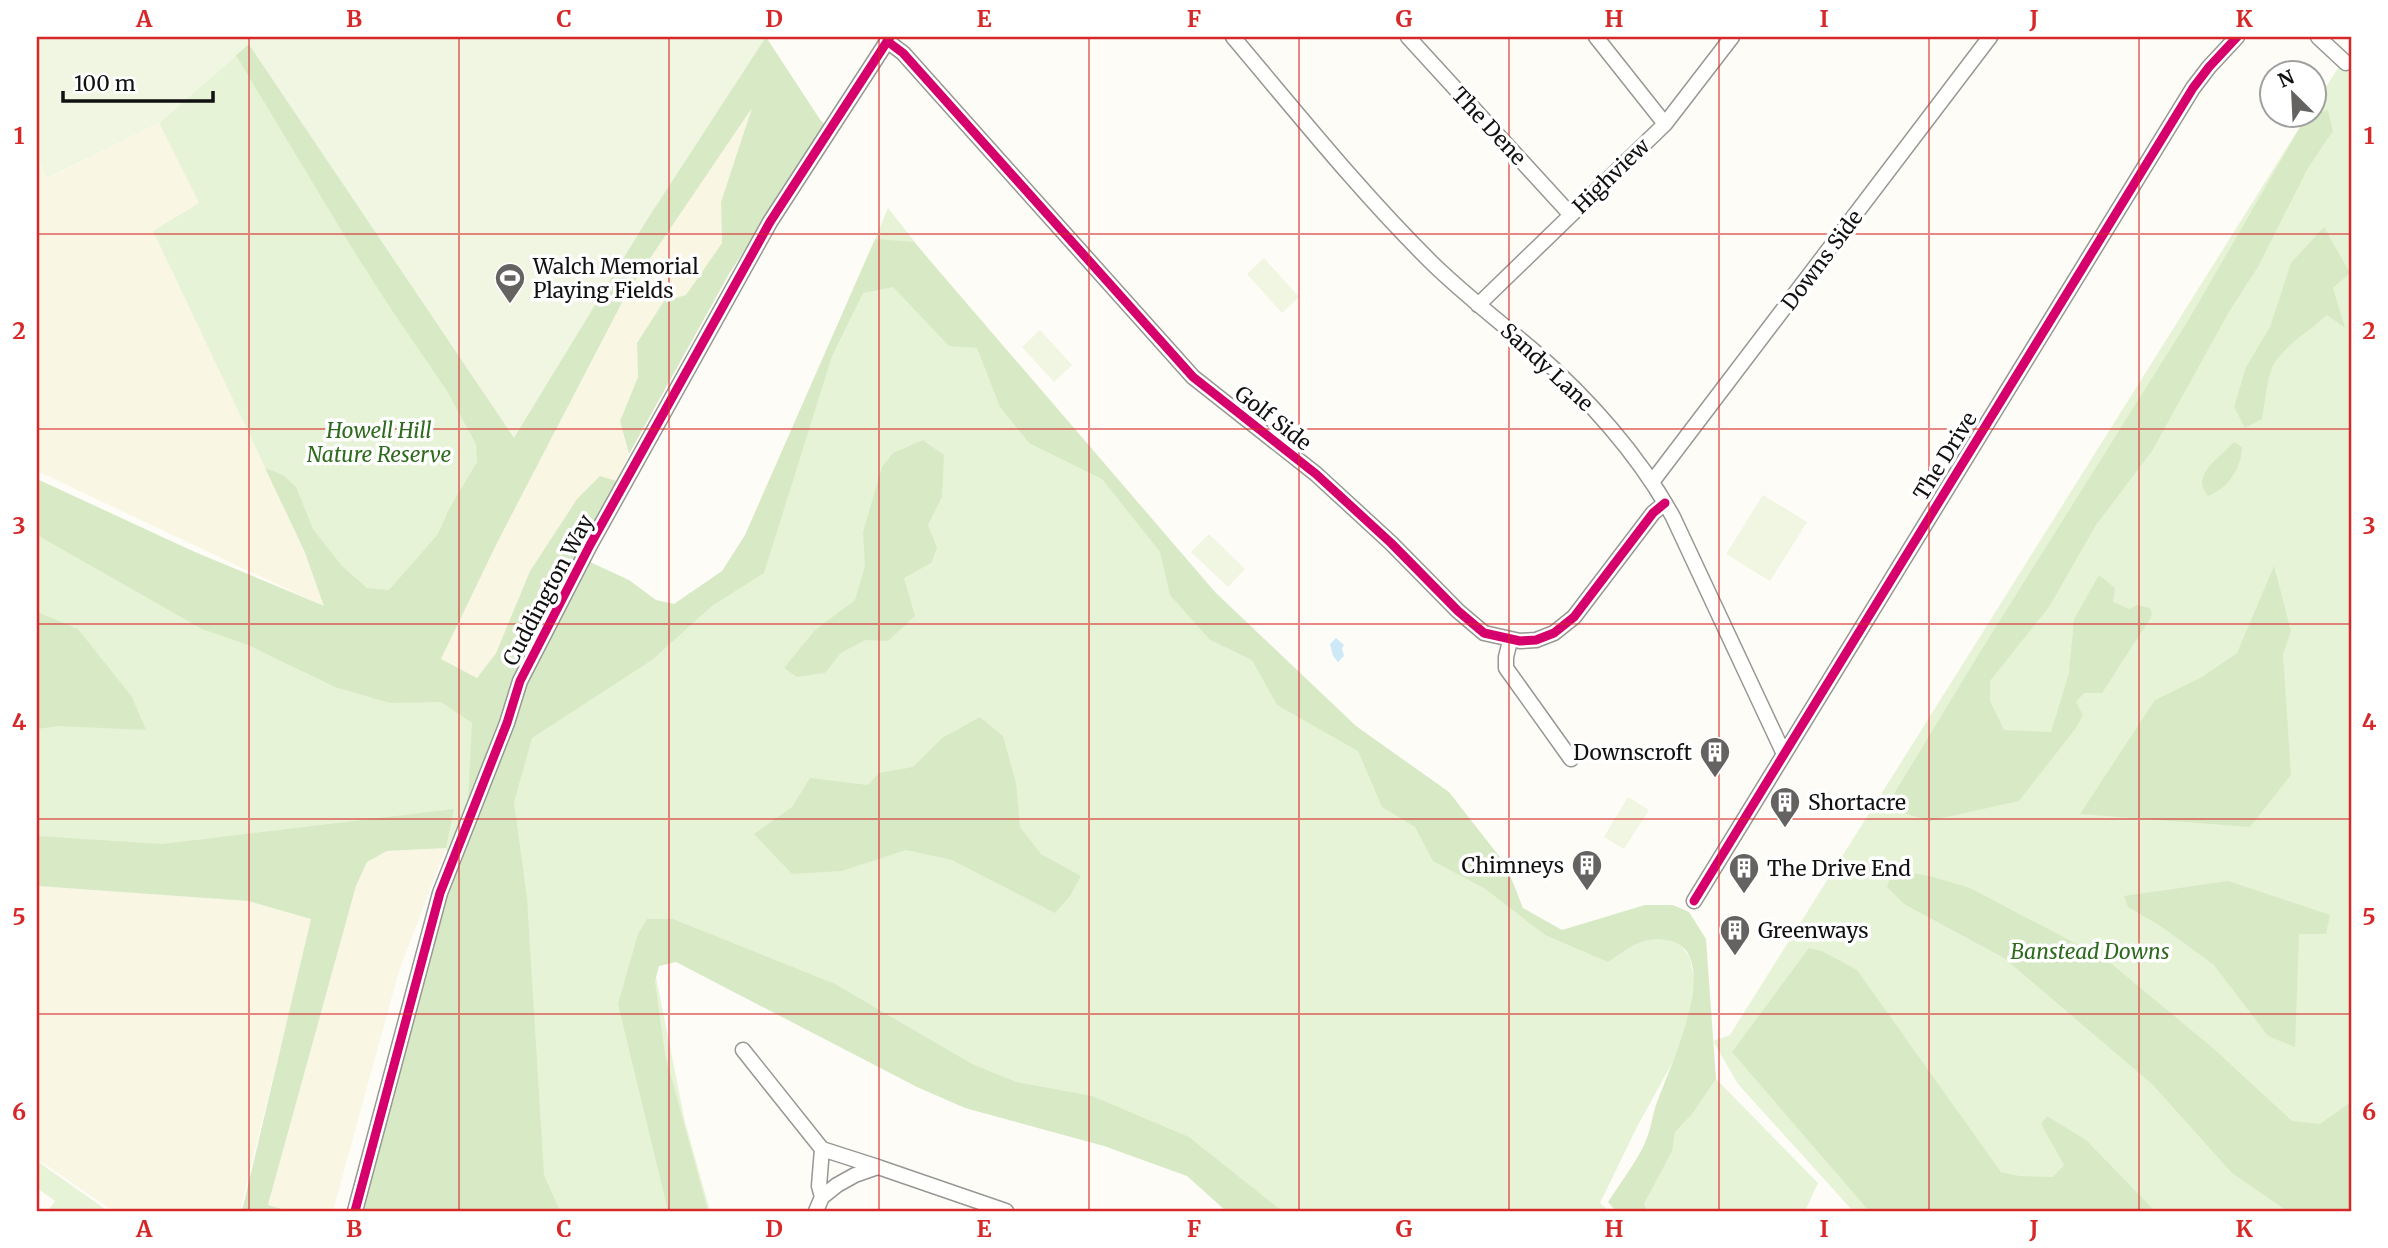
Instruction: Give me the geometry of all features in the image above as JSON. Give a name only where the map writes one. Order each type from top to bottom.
[{"type":"street","name":"Sandy Lane","points":[[1233,37],[1334,159],[1434,265],[1571,386],[1652,482],[1665,503],[1783,752]]},
{"type":"street","name":"The Dene","points":[[1408,37],[1571,215]]},
{"type":"street","points":[[1596,37],[1665,124]]},
{"type":"street","name":"Highview","points":[[1478,305],[1665,124],[1732,37]]},
{"type":"street","name":"Downs Side","points":[[1652,482],[1990,37]]},
{"type":"street","name":"The Drive","points":[[1694,901],[2193,88],[2237,37]]},
{"type":"street","points":[[2318,37],[2346,63]]},
{"type":"street","name":"Golf Side","points":[[888,39],[1194,377],[1316,474],[1484,634],[1525,641],[1546,637],[1564,626],[1574,617],[1653,513],[1665,503]]},
{"type":"street","name":"Cuddington Way","points":[[355,1211],[440,893],[520,681],[590,545],[770,222],[888,39]]},
{"type":"street","points":[[1510,640],[1506,668],[1571,760]]},
{"type":"street","points":[[743,1050],[822,1149],[1006,1211]]},
{"type":"street","points":[[822,1149],[819,1186],[822,1197]]},
{"type":"street","points":[[816,1211],[822,1197],[837,1185],[878,1167]]},
{"type":"shaded area","points":[[755,104],[721,202],[722,243],[686,295],[664,301],[637,343],[638,377],[620,421],[629,454],[617,481],[600,476],[577,499],[530,571],[496,653],[477,678],[441,659],[498,541],[628,291]]},
{"type":"shaded area","points":[[159,123],[200,203],[153,231],[304,550],[325,607],[37,471],[37,156],[48,178]]},
{"type":"shaded area","points":[[446,848],[399,971],[333,1211],[288,1211],[268,1206],[356,886],[367,862],[387,851]]},
{"type":"shaded area","points":[[37,886],[248,901],[312,919],[240,1211],[113,1211],[37,1159]]},
{"type":"green space","name":"Walch Memorial Playing Fields","points":[[37,37],[766,37],[645,223],[514,438],[249,44],[159,123],[47,178],[37,156]]},
{"type":"green space","points":[[225,37],[244,37],[480,387],[766,37],[826,125],[729,274],[629,454],[620,421],[638,377],[637,343],[664,301],[686,295],[722,243],[721,202],[752,108],[628,291],[498,541],[441,659],[477,678],[496,653],[530,571],[577,499],[600,476],[617,481],[575,563],[587,569],[590,562],[629,580],[656,600],[674,604],[722,571],[745,535],[875,239],[914,242],[1215,592],[1356,726],[1449,792],[1506,865],[1523,908],[1562,930],[1645,905],[1673,905],[1689,912],[1706,939],[1716,1079],[1693,1113],[1675,1132],[1672,1151],[1644,1204],[1647,1211],[1616,1211],[1608,1202],[1644,1146],[1689,1013],[1693,967],[1686,950],[1671,941],[1652,939],[1630,947],[1608,962],[1545,935],[1484,888],[1433,861],[1415,827],[1382,807],[1358,751],[1277,705],[1252,660],[1210,640],[1170,595],[1160,552],[1102,479],[1029,443],[1000,407],[977,348],[949,346],[893,287],[863,293],[832,356],[764,573],[712,606],[652,660],[532,738],[514,802],[527,898],[544,1175],[560,1211],[352,1211],[468,803],[472,723],[441,702],[390,703],[335,687],[248,645],[202,629],[37,535],[37,479],[197,553],[324,606],[304,550],[265,468],[283,475],[296,487],[313,529],[342,566],[367,588],[389,590],[438,534],[449,509],[477,462],[476,444],[447,391],[355,253]]},
{"type":"green space","name":"Howell Hill Nature Reserve","points":[[249,44],[514,438],[408,642],[493,687],[738,575],[888,208],[1181,578],[1423,783],[1513,908],[1545,935],[1664,939],[1679,943],[1690,958],[1694,980],[1689,1014],[1677,1054],[1600,1203],[1609,1211],[1231,1211],[1212,1187],[1145,1144],[650,947],[685,1122],[710,1211],[524,1211],[446,848],[37,861],[37,486],[324,606],[304,550],[153,231],[199,203],[159,123]]},
{"type":"green space","name":"Banstead Downs","points":[[2351,48],[2351,1211],[1853,1211],[1738,1084],[1713,1041],[1730,1035],[2298,130],[2328,130],[2328,84]]},
{"type":"green space","points":[[2328,110],[2333,131],[2308,168],[2258,267],[2230,310],[2152,451],[2096,525],[2049,607],[1990,681],[1990,701],[2004,730],[2051,732],[2069,673],[2074,619],[2099,575],[2115,588],[2113,602],[2129,609],[2137,605],[2150,608],[2150,619],[2102,693],[2084,693],[2076,702],[2083,715],[2076,728],[2019,801],[1929,821],[1886,807],[1977,657],[2189,319],[2298,130],[2328,130]]},
{"type":"green space","points":[[2324,227],[2350,273],[2333,288],[2345,328],[2327,315],[2285,350],[2272,369],[2262,419],[2245,428],[2234,407],[2246,367],[2270,327],[2291,263]]},
{"type":"green space","points":[[1264,258],[1299,297],[1282,313],[1247,274]]},
{"type":"green space","points":[[1040,330],[1072,365],[1054,382],[1022,347]]},
{"type":"green space","points":[[923,440],[944,455],[942,497],[928,525],[937,548],[931,563],[904,578],[915,616],[888,641],[865,640],[841,653],[825,673],[797,677],[784,668],[815,630],[855,600],[865,566],[863,532],[882,467],[893,453]]},
{"type":"green space","points":[[2234,442],[2242,447],[2237,469],[2228,483],[2208,496],[2203,488],[2204,474]]},
{"type":"green space","points":[[1763,495],[1807,522],[1770,581],[1726,554]]},
{"type":"green space","points":[[1209,534],[1245,569],[1228,587],[1191,552]]},
{"type":"green space","points":[[2274,566],[2291,631],[2283,654],[2291,775],[2250,827],[2080,814],[2155,700],[2202,677],[2237,653]]},
{"type":"green space","points":[[37,612],[78,629],[132,697],[146,730],[59,726],[37,729]]},
{"type":"green space","points":[[980,717],[1003,736],[1016,783],[1020,827],[1041,854],[1081,876],[1070,896],[1055,913],[952,860],[906,850],[842,871],[792,874],[754,834],[792,807],[810,778],[868,785],[879,773],[913,767],[942,738]]},
{"type":"green space","points":[[1628,797],[1649,810],[1624,849],[1604,837]]},
{"type":"green space","points":[[454,809],[446,848],[387,851],[367,862],[356,886],[268,1205],[288,1211],[242,1211],[311,919],[248,901],[37,886],[37,836],[162,844]]},
{"type":"green space","points":[[1893,870],[1930,876],[1970,888],[2107,960],[2214,1049],[2292,1121],[2320,1124],[2351,1102],[2351,1211],[2287,1211],[2232,1173],[2152,1084],[2004,958],[1904,904],[1887,887]]},
{"type":"green space","points":[[2228,881],[2330,915],[2326,934],[2299,934],[2295,1047],[2268,1036],[2214,965],[2159,925],[2128,907],[2124,896]]},
{"type":"green space","points":[[647,919],[673,919],[835,984],[972,1064],[1016,1082],[1092,1096],[1189,1137],[1282,1211],[1226,1211],[1187,1176],[1104,1146],[965,1108],[917,1087],[676,962],[659,966],[655,981],[665,1054],[708,1211],[668,1211],[618,1004],[638,934]]},
{"type":"green space","points":[[1809,948],[1822,951],[1857,970],[2001,1172],[2019,1176],[2053,1177],[2064,1165],[2041,1124],[2047,1116],[2086,1140],[2155,1211],[1869,1211],[1732,1052]]},
{"type":"green space","points":[[1716,1079],[1818,1183],[1805,1211],[1647,1211],[1644,1204],[1671,1151],[1675,1131],[1693,1113]]},
{"type":"green space","points":[[37,1161],[108,1211],[48,1211],[55,1201],[37,1188]]},
{"type":"water","points":[[1336,638],[1344,645],[1344,656],[1338,662],[1333,656],[1330,644]]},
{"type":"cycle path","points":[[355,1211],[440,893],[507,723],[520,681],[590,545],[770,222],[890,37]]},
{"type":"cycle path","points":[[1694,901],[2193,88],[2237,37]]},
{"type":"cycle path","points":[[887,41],[903,53],[1193,377],[1316,474],[1484,633],[1520,641],[1536,640],[1554,633],[1574,617],[1653,513],[1665,503]]},
{"type":"place","name":"Walch Memorial Playing Fields","points":[[510,305]]},
{"type":"place","name":"Downscroft","points":[[1715,779]]},
{"type":"place","name":"Shortacre","points":[[1785,829]]},
{"type":"place","name":"Chimneys","points":[[1587,892]]},
{"type":"place","name":"The Drive End","points":[[1744,895]]},
{"type":"place","name":"Greenways","points":[[1735,957]]}]
